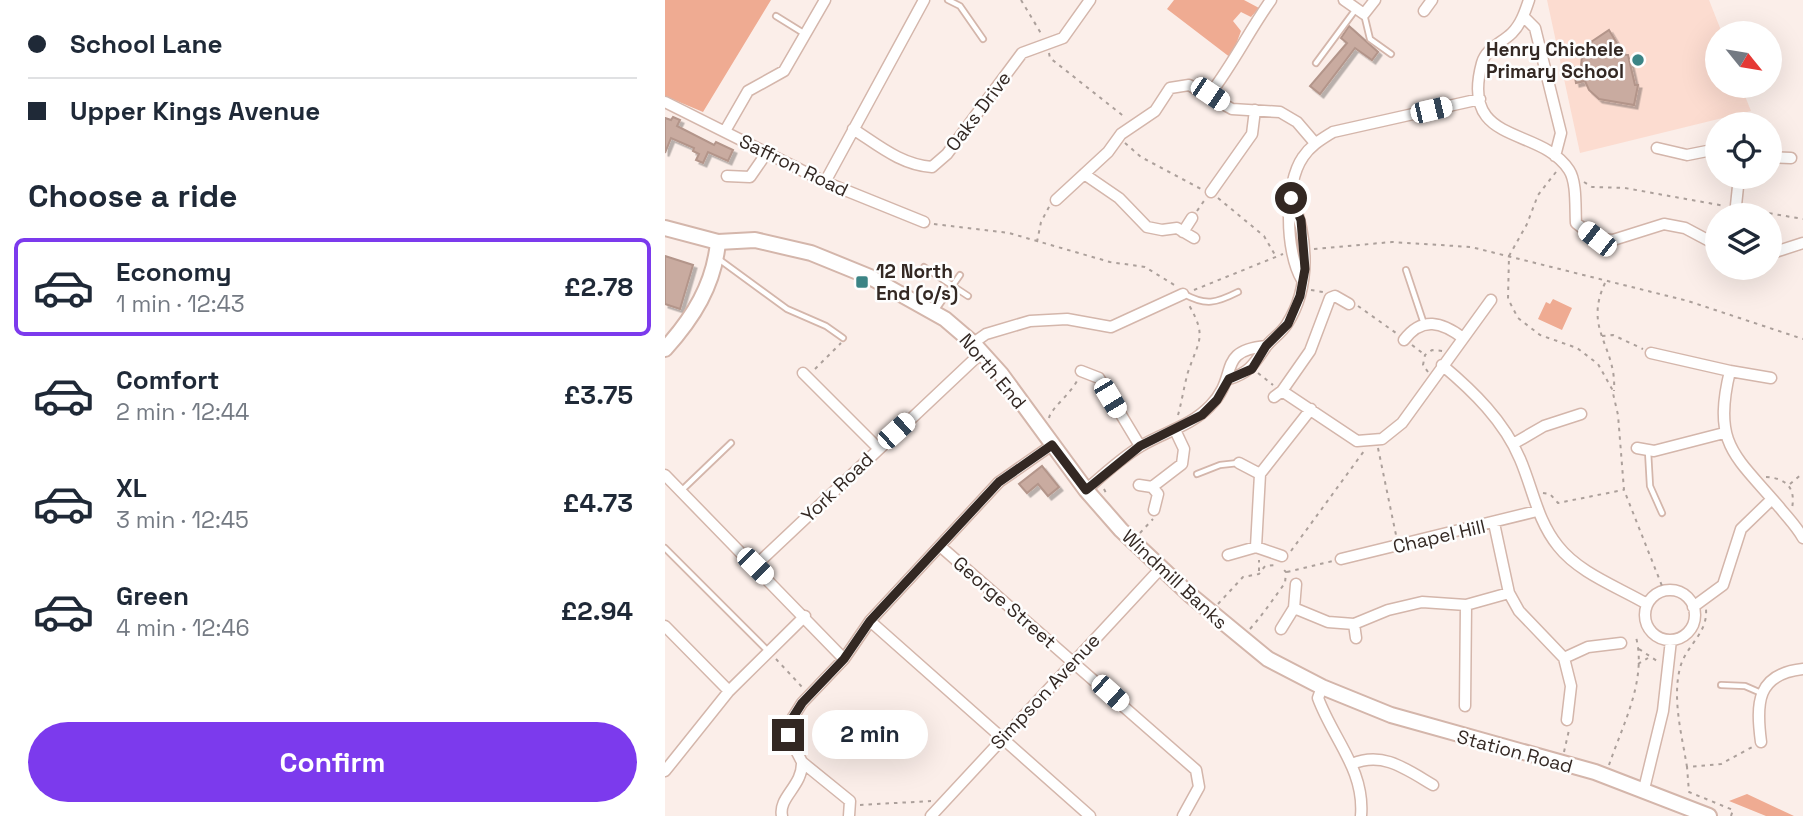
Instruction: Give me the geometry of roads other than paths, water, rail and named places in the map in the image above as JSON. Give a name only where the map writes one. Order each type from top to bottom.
[{"type":"main road","name":"North End","points":[[665,228],[718,242],[755,240],[811,253],[870,276],[934,312],[977,348],[1052,445]]},
{"type":"main road","points":[[665,349],[700,304],[716,258],[718,242]]},
{"type":"main road","name":"Windmill Banks","points":[[1052,445],[1121,530],[1241,640],[1268,659],[1322,687]]},
{"type":"main road","name":"Station Road","points":[[1322,687],[1418,724],[1595,772],[1709,816]]},
{"type":"street","points":[[725,131],[748,91],[784,71],[825,0]]},
{"type":"street","points":[[825,181],[925,0]]},
{"type":"street","name":"Oaks Drive","points":[[853,129],[901,160],[915,166],[932,167],[947,154],[1022,53],[1063,38],[1090,0]]},
{"type":"street","points":[[1210,94],[1234,64],[1241,43],[1271,0]]},
{"type":"street","points":[[1344,0],[1360,11],[1375,0]]},
{"type":"street","points":[[1424,11],[1432,0]]},
{"type":"street","points":[[1529,0],[1523,16],[1511,33],[1498,41],[1483,58],[1478,80],[1480,99],[1488,119],[1502,131],[1555,156],[1571,172],[1576,223],[1597,239],[1613,240],[1664,224],[1685,228],[1705,239]]},
{"type":"street","points":[[1523,16],[1535,28],[1561,133],[1555,156]]},
{"type":"street","points":[[1056,200],[1108,152],[1119,137],[1155,111],[1170,88],[1189,85],[1232,108],[1280,112],[1297,122],[1315,143]]},
{"type":"street","points":[[1229,379],[1252,369],[1266,346],[1288,324],[1300,296],[1305,269],[1301,220],[1291,198],[1295,172],[1315,143],[1333,132],[1480,99]]},
{"type":"street","name":"Saffron Road","points":[[665,102],[825,181],[924,222]]},
{"type":"street","points":[[1211,192],[1252,134],[1255,110]]},
{"type":"street","points":[[1657,148],[1687,155],[1705,151]]},
{"type":"street","points":[[727,176],[750,177],[768,151]]},
{"type":"street","points":[[1782,158],[1791,159]]},
{"type":"street","points":[[1084,174],[1119,198],[1147,227],[1162,230],[1177,228],[1194,239]]},
{"type":"street","points":[[1183,232],[1192,218]]},
{"type":"street","points":[[1782,250],[1803,243]]},
{"type":"street","name":"York Road","points":[[755,566],[977,348],[986,334],[1030,321],[1067,319],[1111,327],[1183,294]]},
{"type":"street","points":[[1349,304],[1335,296],[1326,303],[1310,351],[1278,394],[1311,409],[1357,441],[1373,441],[1387,436],[1402,423],[1491,300]]},
{"type":"street","points":[[1404,340],[1423,324],[1447,326],[1463,338]]},
{"type":"street","points":[[1086,490],[1140,446],[1202,415],[1217,400],[1229,379],[1232,360],[1237,353],[1246,348],[1266,346]]},
{"type":"street","points":[[1651,353],[1771,378]]},
{"type":"street","points":[[1442,365],[1473,392],[1513,444],[1534,496],[1537,511],[1560,548],[1577,564],[1647,604]]},
{"type":"street","points":[[1081,371],[1099,378],[1140,446]]},
{"type":"street","points":[[1730,371],[1722,405],[1724,433],[1739,460],[1803,538]]},
{"type":"street","points":[[804,375],[877,447]]},
{"type":"street","points":[[1258,548],[1260,474],[1311,409]]},
{"type":"street","points":[[1513,444],[1551,422],[1581,414]]},
{"type":"street","points":[[1152,487],[1182,464],[1184,449],[1179,428]]},
{"type":"street","points":[[1637,448],[1654,452],[1724,433]]},
{"type":"street","points":[[849,816],[851,805],[841,791],[802,762],[788,735],[790,722],[809,695],[844,659],[870,621],[999,482],[1052,445]]},
{"type":"street","points":[[1239,463],[1260,474]]},
{"type":"street","points":[[665,475],[844,659]]},
{"type":"street","points":[[1139,485],[1152,487],[1158,494],[1154,510]]},
{"type":"street","points":[[1693,607],[1723,585],[1741,530],[1772,499]]},
{"type":"street","name":"Chapel Hill","points":[[1341,559],[1537,511]]},
{"type":"street","points":[[1494,523],[1509,593],[1520,611],[1564,657],[1571,686],[1567,720]]},
{"type":"street","name":"George Street","points":[[940,546],[1196,770],[1199,787],[1183,816]]},
{"type":"street","points":[[1229,555],[1258,548],[1281,561]]},
{"type":"street","name":"Simpson Avenue","points":[[931,816],[1161,568]]},
{"type":"street","points":[[1281,629],[1294,608],[1296,584]]},
{"type":"street","points":[[1664,591],[1683,594],[1693,607],[1693,623],[1689,631],[1671,640],[1655,636],[1649,629],[1645,614],[1647,604],[1664,591]]},
{"type":"street","points":[[1294,608],[1328,622],[1354,624],[1388,610],[1422,602],[1466,605],[1509,593]]},
{"type":"street","points":[[1465,706],[1466,605]]},
{"type":"street","points":[[665,771],[729,691],[804,616]]},
{"type":"street","points":[[870,621],[1090,816]]},
{"type":"street","points":[[1354,624],[1356,638]]},
{"type":"street","points":[[665,626],[729,691]]},
{"type":"street","points":[[1644,789],[1663,711],[1671,640]]},
{"type":"street","points":[[1564,657],[1588,647],[1621,643]]},
{"type":"street","points":[[1761,742],[1756,710],[1761,693],[1787,671],[1803,669]]},
{"type":"street","points":[[1322,687],[1318,698],[1352,764],[1363,800],[1361,816]]},
{"type":"street","points":[[1352,764],[1375,757],[1401,766],[1433,785]]},
{"type":"street","points":[[782,816],[783,804],[800,781],[802,762]]},
{"type":"lane","points":[[948,0],[960,6],[983,39]]},
{"type":"lane","points":[[1360,11],[1370,39],[1391,54]]},
{"type":"lane","points":[[1316,63],[1360,11]]},
{"type":"lane","points":[[776,16],[805,34]]},
{"type":"lane","points":[[716,258],[787,309],[826,326],[842,338]]},
{"type":"lane","points":[[925,267],[968,296]]},
{"type":"lane","points":[[1406,270],[1423,324]]},
{"type":"lane","points":[[934,312],[960,275]]},
{"type":"lane","points":[[1183,294],[1203,304],[1220,301],[1238,292]]},
{"type":"lane","points":[[681,491],[731,443]]},
{"type":"lane","points":[[1649,450],[1650,486],[1662,513]]},
{"type":"lane","points":[[1198,474],[1220,465],[1239,463]]},
{"type":"lane","points":[[665,548],[768,651]]},
{"type":"lane","points":[[1721,685],[1745,686],[1761,693]]},
{"type":"place","name":"Henry Chichele Primary School","points":[[1638,60]]},
{"type":"place","name":"12 North End (o/s)","points":[[862,282]]}]
